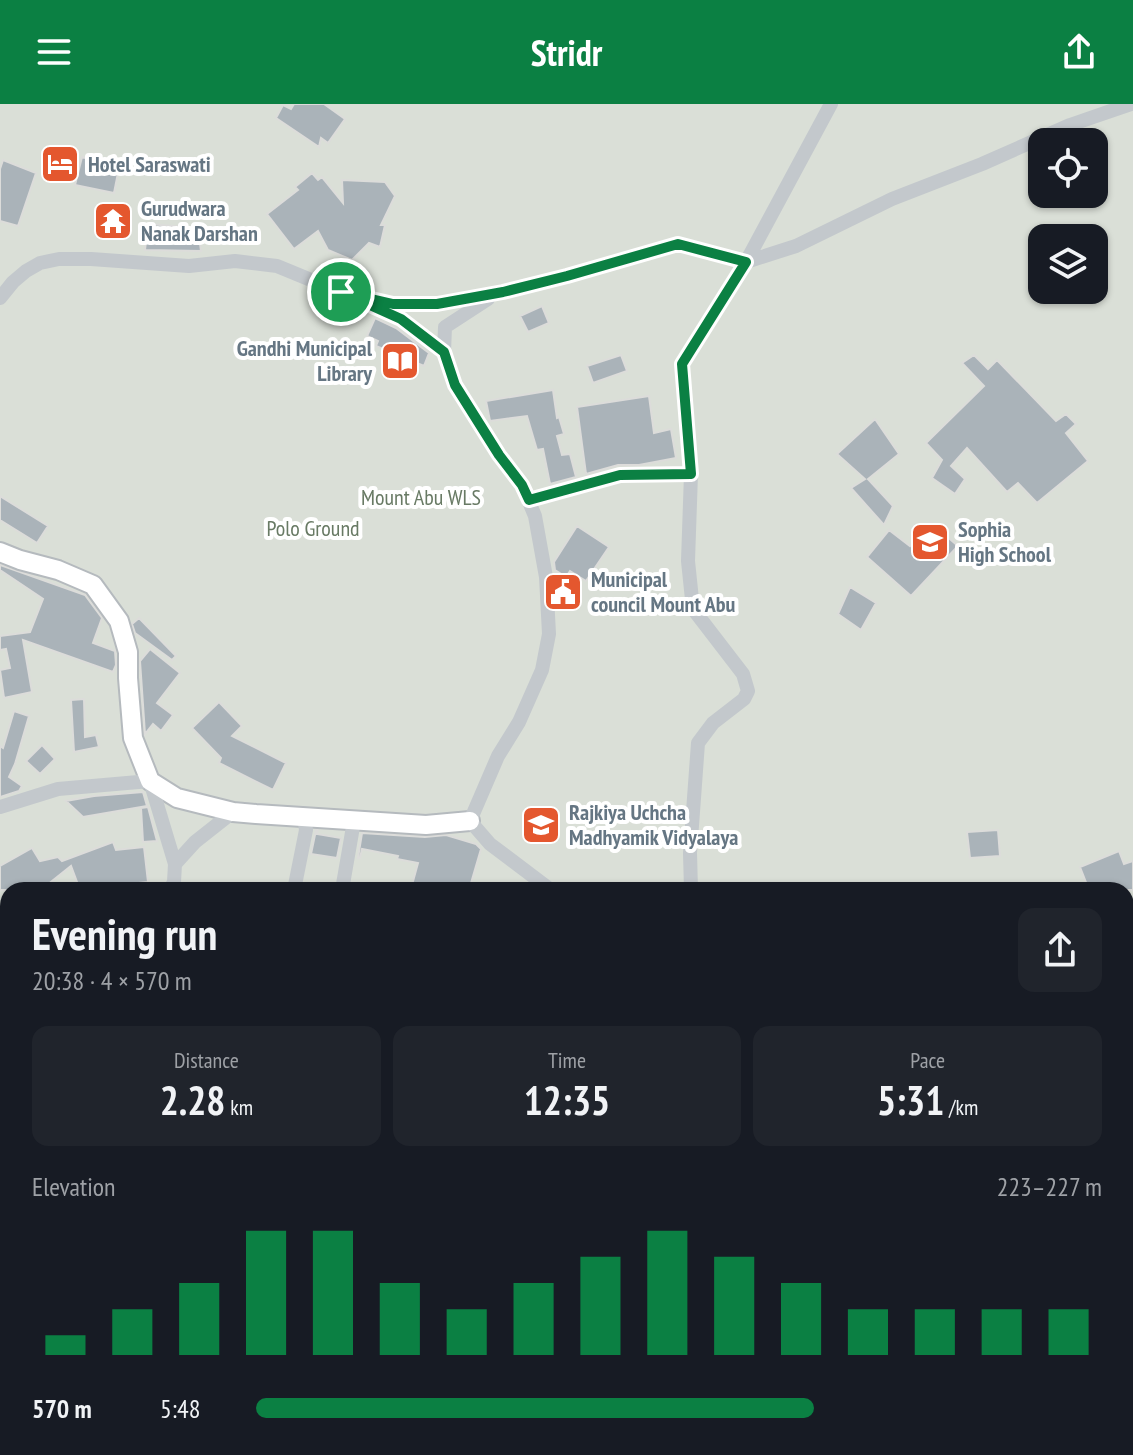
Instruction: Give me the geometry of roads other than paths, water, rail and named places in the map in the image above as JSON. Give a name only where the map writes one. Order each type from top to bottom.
[{"type":"main road","points":[[0,552],[58,570],[93,585],[119,621],[128,652],[133,738],[150,781],[177,798],[233,812],[426,825],[470,821]]},
{"type":"street","points":[[691,882],[698,743],[713,723],[744,699],[748,691],[743,674],[693,609],[688,561],[691,474],[682,364],[746,262],[831,104]]},
{"type":"street","points":[[341,292],[393,304],[437,304],[503,292],[678,244],[746,262],[796,246],[892,199],[1070,125],[1131,104]]},
{"type":"street","points":[[0,298],[26,271],[40,263],[59,259],[189,266],[235,261],[263,264],[277,266],[401,319],[444,352]]},
{"type":"street","points":[[503,292],[445,327],[444,352],[455,385],[499,455],[522,485],[535,516],[546,577],[549,634],[542,670],[519,722],[498,756],[470,821],[490,844],[540,882]]},
{"type":"street","points":[[529,500],[620,475],[691,474]]},
{"type":"street","points":[[0,807],[58,789],[150,781],[175,864],[174,882]]},
{"type":"street","points":[[175,864],[195,842],[233,812]]},
{"type":"street","points":[[296,882],[306,830],[304,817]]},
{"type":"street","points":[[343,882],[354,821]]},
{"type":"place","name":"Hotel Saraswati","points":[[60,164]]},
{"type":"place","name":"Gurudwara Nanak Darshan","points":[[113,221]]},
{"type":"place","name":"Gandhi Municipal Library","points":[[400,361]]},
{"type":"place","name":"Sophia High School","points":[[930,542]]},
{"type":"place","name":"Municipal council Mount Abu","points":[[563,592]]},
{"type":"place","name":"Rajkiya Uchcha Madhyamik Vidyalaya","points":[[541,825]]},
{"type":"park label","name":"Mount Abu WLS","points":[[421,497]]},
{"type":"park label","name":"Polo Ground","points":[[313,528]]}]
